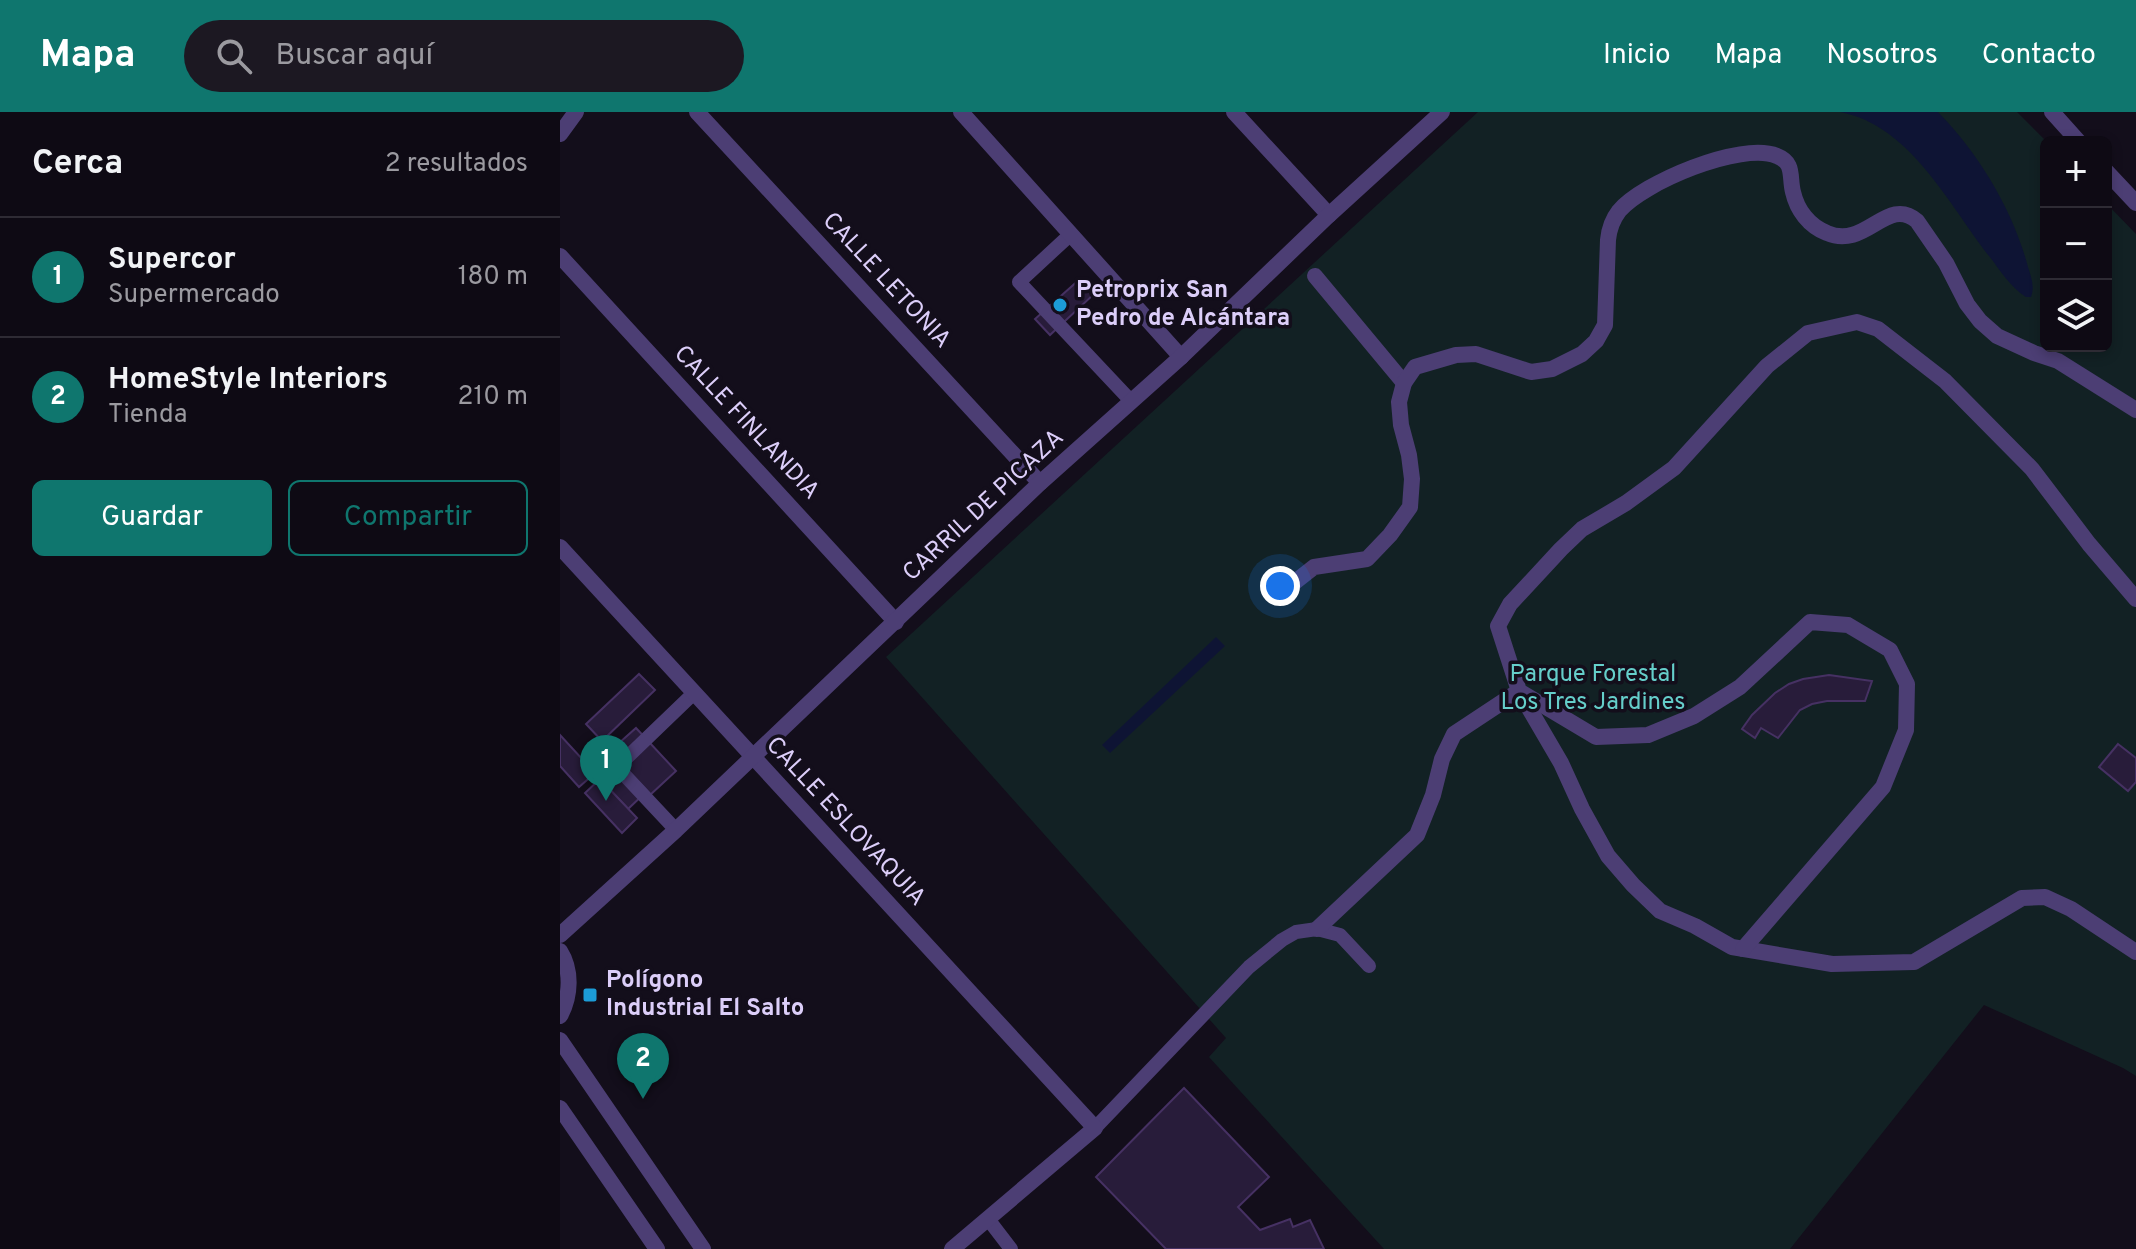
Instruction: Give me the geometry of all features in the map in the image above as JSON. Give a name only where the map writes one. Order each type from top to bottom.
[{"type":"street","points":[[560,134],[576,112]]},
{"type":"street","name":"CALLE LETONIA","points":[[697,112],[1040,483]]},
{"type":"street","points":[[961,112],[1181,357]]},
{"type":"street","points":[[1234,112],[1329,215]]},
{"type":"street","name":"CARRIL DE PICAZA","points":[[560,935],[676,830],[1040,483],[1181,357],[1442,112]]},
{"type":"street","points":[[2052,112],[2074,136]]},
{"type":"street","points":[[1286,589],[1314,567],[1367,559],[1390,535],[1410,507],[1412,479],[1399,402],[1404,383],[1415,367],[1456,355],[1476,354],[1531,372],[1552,369],[1582,354],[1596,341],[1605,325],[1609,230],[1618,212],[1651,187],[1712,160],[1735,155],[1772,154],[1789,164],[1797,205],[1807,220],[1826,233],[1855,235],[1893,213],[1910,215],[1946,263],[1967,304],[1997,336],[2058,361],[2136,410]]},
{"type":"street","points":[[2112,177],[2136,203]]},
{"type":"street","name":"CALLE FINLANDIA","points":[[560,256],[896,622]]},
{"type":"street","points":[[1315,276],[1404,383]]},
{"type":"street","points":[[2136,599],[2032,469],[1945,381],[1878,329],[1857,322],[1808,333],[1767,366],[1674,468],[1626,503],[1582,529],[1561,549],[1510,604],[1498,626],[1519,691],[1561,763],[1608,856],[1660,911],[1732,947],[1832,964],[1914,962],[2022,898],[2045,897],[2071,909],[2136,952]]},
{"type":"street","name":"CALLE ESLOVAQUIA","points":[[560,547],[1095,1128]]},
{"type":"street","points":[[1519,691],[1596,737],[1648,735],[1694,716],[1740,687],[1810,622],[1848,625],[1890,650],[1907,684],[1906,730],[1883,787],[1743,949]]},
{"type":"street","points":[[1317,929],[1417,835],[1433,795],[1442,759],[1454,734],[1519,691]]},
{"type":"street","points":[[560,951],[569,974],[566,1004],[560,1016]]},
{"type":"street","points":[[560,1040],[703,1249]]},
{"type":"street","points":[[560,1108],[657,1249]]},
{"type":"street","points":[[952,1249],[1095,1128]]},
{"type":"lane","points":[[1071,234],[1019,282],[1131,401]]},
{"type":"lane","points":[[676,830],[617,767],[694,693]]},
{"type":"lane","points":[[1095,1128],[1249,967],[1282,940],[1296,932],[1317,929],[1340,935],[1369,966]]},
{"type":"lane","points":[[988,1219],[1011,1249]]},
{"type":"green space","name":"Parque Forestal Los Tres Jardines","points":[[1478,112],[2017,112],[2041,136],[2040,352],[2112,352],[2112,209],[2136,234],[2136,1076],[1984,1005],[1790,1249],[1384,1249],[1209,1057],[1226,1038],[886,657]]},
{"type":"water","points":[[1840,112],[1938,112],[1981,164],[2004,204],[2022,246],[2033,285],[2031,297],[2020,293],[2006,278],[1943,191],[1907,150],[1865,120]]},
{"type":"water","points":[[1216,637],[1225,646],[1110,753],[1102,745]]},
{"type":"building","points":[[1080,279],[1094,294],[1050,335],[1035,319]]},
{"type":"building","points":[[639,674],[655,690],[602,741],[586,724]]},
{"type":"building","points":[[1829,675],[1872,681],[1865,701],[1812,704],[1800,710],[1778,738],[1761,728],[1755,738],[1742,729],[1752,715],[1789,684]]},
{"type":"building","points":[[636,728],[676,771],[650,795],[610,751]]},
{"type":"building","points":[[560,735],[595,773],[579,787],[560,766]]},
{"type":"building","points":[[2118,744],[2136,758],[2136,782],[2128,791],[2099,767]]},
{"type":"building","points":[[619,761],[647,791],[628,809],[600,779]]},
{"type":"building","points":[[600,779],[637,818],[622,833],[585,793]]},
{"type":"building","points":[[1184,1088],[1269,1177],[1238,1207],[1260,1230],[1290,1219],[1293,1227],[1310,1220],[1324,1249],[1166,1249],[1096,1177]]},
{"type":"place","name":"Petroprix San Pedro de Alcántara","points":[[1060,305]]},
{"type":"place","name":"Supercor","points":[[606,801]]},
{"type":"place","name":"Polígono Industrial El Salto","points":[[590,995]]},
{"type":"place","name":"HomeStyle Interiors","points":[[643,1099]]}]
